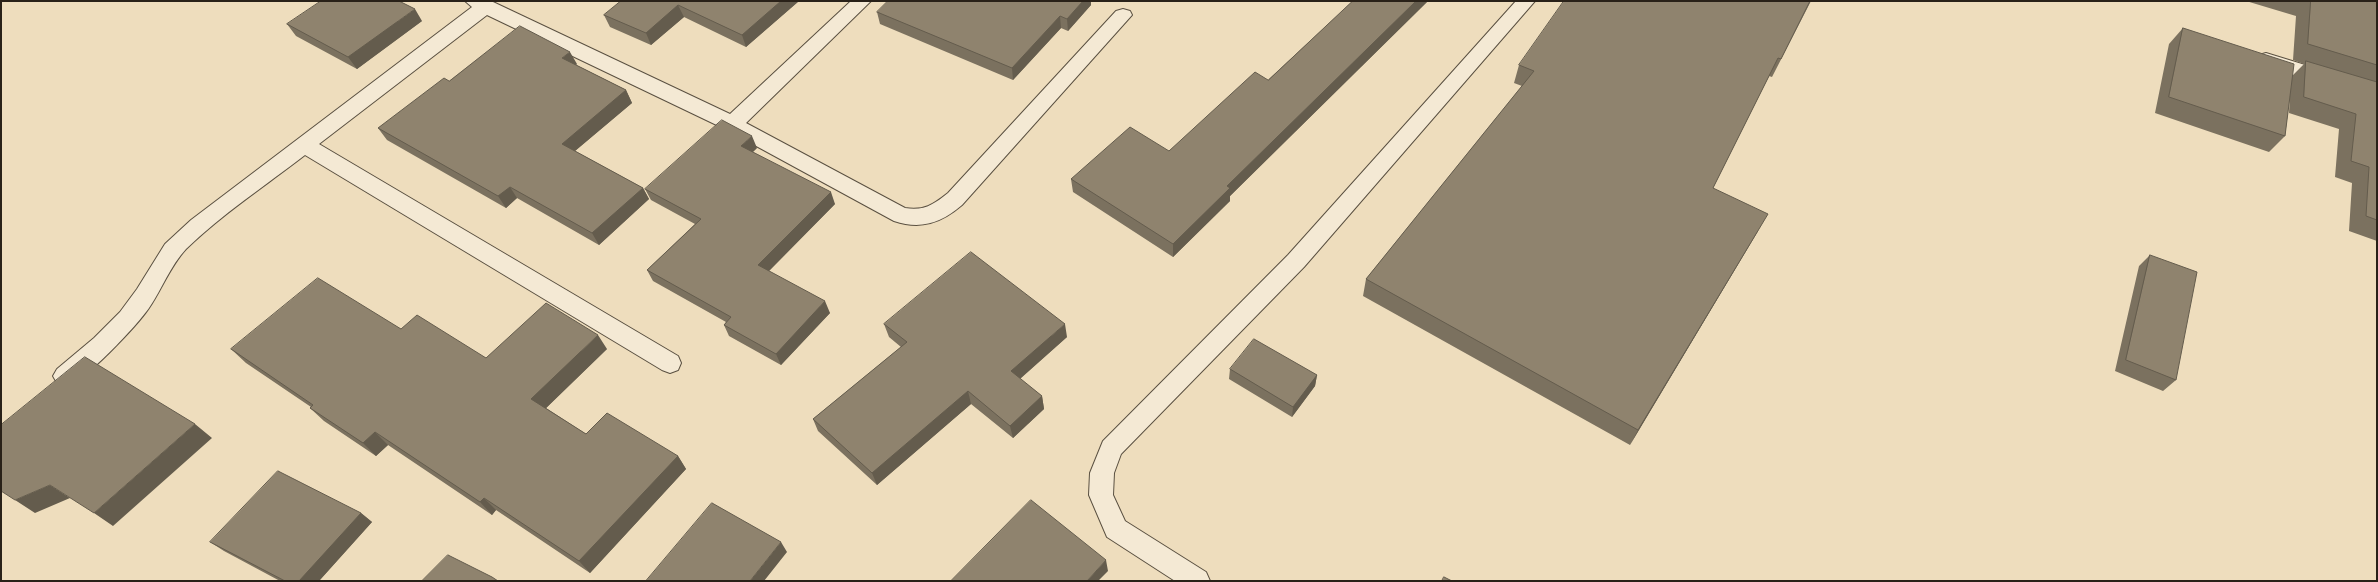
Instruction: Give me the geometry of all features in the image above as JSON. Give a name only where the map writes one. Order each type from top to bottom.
[{"type":"street","points":[[732,124],[862,1]]},
{"type":"street","points":[[1197,581],[1116,529],[1101,495],[1102,473],[1111,448],[1296,261],[1526,1]]},
{"type":"street","points":[[50,388],[98,350],[120,327],[144,297],[170,253],[198,226],[304,145],[480,4],[732,124],[901,215],[922,219],[939,214],[955,199],[1123,15]]},
{"type":"street","points":[[2250,56],[2377,94]]},
{"type":"street","points":[[304,145],[670,362]]},
{"type":"building","points":[[321,1],[399,1],[415,9],[348,57],[287,24]]},
{"type":"building","points":[[621,1],[781,1],[742,35],[678,5],[646,33],[604,15]]},
{"type":"building","points":[[888,1],[1083,1],[1067,19],[1060,16],[1012,68],[877,12]]},
{"type":"building","points":[[1353,1],[1416,1],[1227,186],[1230,188],[1173,244],[1071,179],[1130,127],[1169,151],[1255,72],[1268,80]]},
{"type":"building","points":[[1564,1],[1810,1],[1781,59],[1778,58],[1713,188],[1768,214],[1638,430],[1366,279],[1534,71],[1519,65]]},
{"type":"building","points":[[2311,1],[2377,1],[2377,65],[2308,44]]},
{"type":"building","points":[[520,26],[570,52],[562,58],[626,90],[562,144],[643,188],[592,233],[510,187],[498,196],[378,128],[444,78],[449,81]]},
{"type":"building","points":[[2183,28],[2294,64],[2285,136],[2169,97]]},
{"type":"building","points":[[2306,61],[2377,82],[2377,220],[2366,216],[2369,167],[2351,161],[2356,114],[2304,97]]},
{"type":"building","points":[[722,120],[752,136],[741,146],[831,192],[758,265],[825,301],[776,354],[724,325],[731,317],[647,270],[701,219],[645,189]]},
{"type":"building","points":[[971,252],[1065,324],[1011,371],[1042,396],[1010,426],[968,391],[872,473],[813,419],[907,342],[884,324]]},
{"type":"building","points":[[2150,255],[2197,272],[2176,380],[2126,360]]},
{"type":"building","points":[[318,278],[401,329],[417,315],[486,358],[546,303],[598,335],[531,399],[586,434],[607,413],[678,456],[579,561],[484,498],[480,502],[375,432],[363,443],[310,408],[313,405],[231,349]]},
{"type":"building","points":[[1254,339],[1317,375],[1293,407],[1230,369]]},
{"type":"building","points":[[85,357],[195,424],[94,513],[50,485],[15,500],[1,491],[1,425]]},
{"type":"building","points":[[278,471],[361,513],[299,581],[285,581],[210,542]]},
{"type":"building","points":[[1031,500],[1106,560],[1087,581],[951,581]]},
{"type":"building","points":[[712,503],[781,542],[750,581],[646,581]]},
{"type":"building","points":[[448,555],[492,577],[498,581],[422,581]]},
{"type":"building","points":[[1444,577],[1452,581],[1442,581]]}]
